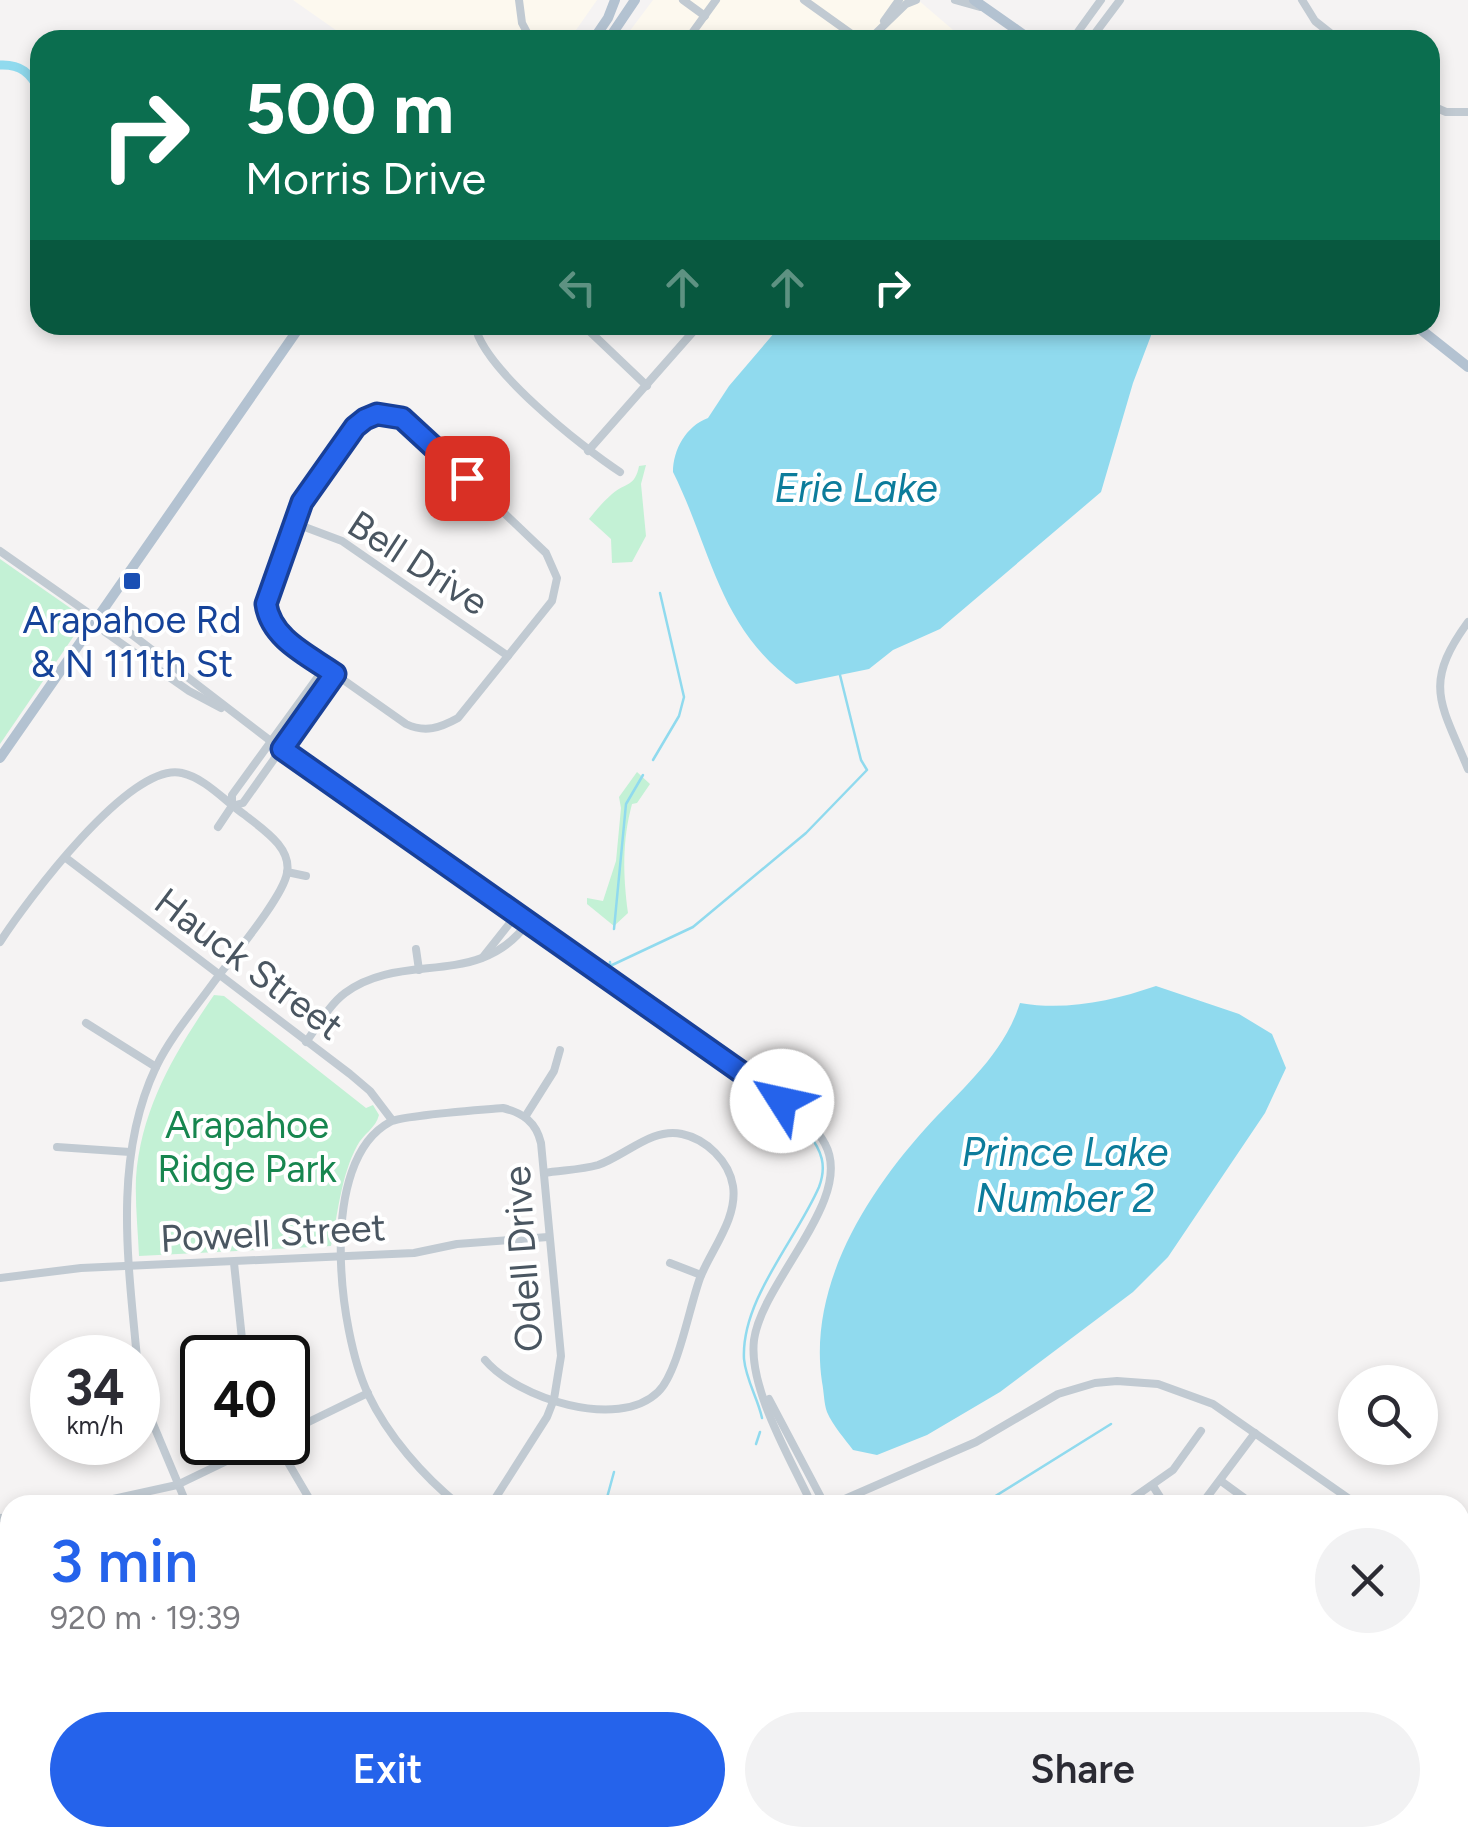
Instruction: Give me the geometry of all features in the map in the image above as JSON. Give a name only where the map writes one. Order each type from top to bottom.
[{"type":"main road","points":[[600,30],[615,0]]},
{"type":"main road","points":[[615,30],[635,0]]},
{"type":"main road","points":[[974,0],[1017,30]]},
{"type":"main road","points":[[0,758],[294,335]]},
{"type":"main road","points":[[1428,335],[1468,366]]},
{"type":"street","points":[[519,0],[526,30]]},
{"type":"street","points":[[683,0],[705,16]]},
{"type":"street","points":[[695,30],[716,0]]},
{"type":"street","points":[[804,0],[846,30]]},
{"type":"street","points":[[878,30],[898,0]]},
{"type":"street","points":[[880,30],[906,4],[916,0]]},
{"type":"street","points":[[955,0],[986,8]]},
{"type":"street","points":[[1079,30],[1101,0]]},
{"type":"street","points":[[1098,30],[1120,0]]},
{"type":"street","points":[[1302,0],[1315,22],[1326,30]]},
{"type":"street","points":[[1440,109],[1468,112]]},
{"type":"street","points":[[477,335],[486,354],[588,451],[620,472]]},
{"type":"street","points":[[593,335],[647,386]]},
{"type":"street","points":[[588,451],[690,335]]},
{"type":"street","points":[[377,414],[390,414],[414,428],[546,554],[556,575],[552,600],[458,718],[431,729],[416,728],[282,636],[268,616],[266,604],[294,523],[302,502],[355,427],[377,414]]},
{"type":"street","name":"Bell Drive","points":[[294,523],[342,541],[508,656]]},
{"type":"street","points":[[0,551],[97,619],[106,632],[190,691],[234,714],[806,1121],[827,1147],[832,1160],[828,1191],[757,1324],[754,1357],[761,1387],[808,1495]]},
{"type":"street","points":[[1468,622],[1443,660],[1439,676],[1449,723],[1468,768]]},
{"type":"street","points":[[218,826],[232,806],[232,795],[325,667]]},
{"type":"street","points":[[232,806],[244,802],[335,674]]},
{"type":"street","points":[[0,942],[99,819],[128,792],[159,775],[184,773],[270,834],[286,861],[287,872],[275,896],[174,1037],[143,1101],[130,1152],[129,1268],[135,1335]]},
{"type":"street","name":"Hauck Street","points":[[66,858],[370,1091],[392,1120]]},
{"type":"street","points":[[287,872],[306,876]]},
{"type":"street","points":[[483,957],[516,914]]},
{"type":"street","points":[[306,1042],[344,994],[375,976],[462,964],[483,957],[513,944],[528,922]]},
{"type":"street","points":[[416,949],[419,970]]},
{"type":"street","points":[[86,1024],[156,1068]]},
{"type":"street","points":[[449,1495],[410,1457],[368,1394],[346,1319],[342,1256],[345,1213],[357,1159],[392,1120],[503,1108],[525,1117],[554,1071],[560,1050]]},
{"type":"street","name":"Odell Drive","points":[[498,1495],[534,1440],[554,1399],[561,1356],[539,1133],[525,1117]]},
{"type":"street","points":[[485,1360],[509,1382],[554,1399],[597,1410],[632,1408],[660,1390],[672,1374],[701,1275],[733,1201],[728,1170],[709,1147],[681,1133],[653,1137],[595,1166],[544,1172]]},
{"type":"street","points":[[57,1147],[130,1152]]},
{"type":"street","name":"Powell Street","points":[[0,1278],[51,1270],[414,1252],[473,1242],[548,1237]]},
{"type":"street","points":[[670,1262],[701,1275]]},
{"type":"street","points":[[234,1263],[242,1335]]},
{"type":"street","points":[[851,1495],[976,1442],[1058,1394],[1095,1384],[1138,1382],[1171,1388],[1213,1404],[1344,1495]]},
{"type":"street","points":[[761,1387],[823,1495]]},
{"type":"street","points":[[310,1422],[368,1394]]},
{"type":"street","points":[[1139,1495],[1173,1470],[1201,1431]]},
{"type":"street","points":[[1210,1495],[1255,1433]]},
{"type":"street","points":[[160,1443],[182,1495]]},
{"type":"street","points":[[131,1495],[176,1485],[218,1465]]},
{"type":"street","points":[[290,1465],[307,1495]]},
{"type":"street","points":[[1221,1482],[1240,1495]]},
{"type":"street","points":[[1153,1486],[1159,1495]]},
{"type":"shaded area","points":[[293,0],[597,0],[576,30],[336,30]]},
{"type":"shaded area","points":[[653,0],[918,0],[953,30],[630,30]]},
{"type":"green space","points":[[646,465],[641,484],[646,536],[632,562],[612,563],[611,539],[589,519],[612,494],[632,481],[639,466]]},
{"type":"green space","points":[[0,559],[76,612],[80,627],[0,744]]},
{"type":"green space","points":[[637,772],[650,784],[637,803],[632,804],[624,858],[628,913],[614,926],[587,904],[587,898],[603,901],[616,861],[619,797]]},
{"type":"green space","name":"Arapahoe Ridge Park","points":[[214,995],[224,996],[366,1108],[373,1105],[379,1115],[352,1158],[331,1246],[139,1256],[136,1178],[145,1128],[162,1082]]},
{"type":"water","name":"Erie Lake","points":[[772,335],[1151,335],[1101,492],[940,629],[893,650],[869,669],[796,684],[770,662],[733,613],[673,472],[678,447],[687,433],[708,418],[729,386]]},
{"type":"water","name":"Prince Lake Number 2","points":[[1156,986],[1239,1014],[1272,1034],[1286,1068],[1265,1113],[1168,1257],[1133,1292],[1000,1392],[927,1435],[877,1455],[853,1450],[827,1412],[820,1347],[832,1279],[845,1246],[881,1184],[992,1056],[1020,1003],[1089,1003]]},
{"type":"waterway","points":[[0,65],[14,66],[30,77]]},
{"type":"waterway","points":[[653,760],[679,716],[684,697],[660,593]]},
{"type":"waterway","points":[[610,962],[610,966],[693,927],[806,833],[867,770],[861,760],[840,675]]},
{"type":"waterway","points":[[614,929],[626,804],[643,775]]},
{"type":"waterway","points":[[609,991],[808,1133],[820,1152],[823,1172],[819,1187],[760,1293],[745,1337],[745,1367],[762,1418]]},
{"type":"waterway","points":[[997,1495],[1111,1424]]},
{"type":"waterway","points":[[756,1444],[760,1432]]},
{"type":"waterway","points":[[608,1495],[614,1472]]},
{"type":"place","name":"Arapahoe Rd & N 111th St","points":[[132,581]]},
{"type":"route","points":[[467,478],[402,418],[377,414],[355,427],[302,502],[266,604],[268,616],[282,636],[335,674],[282,749],[782,1101]]}]
